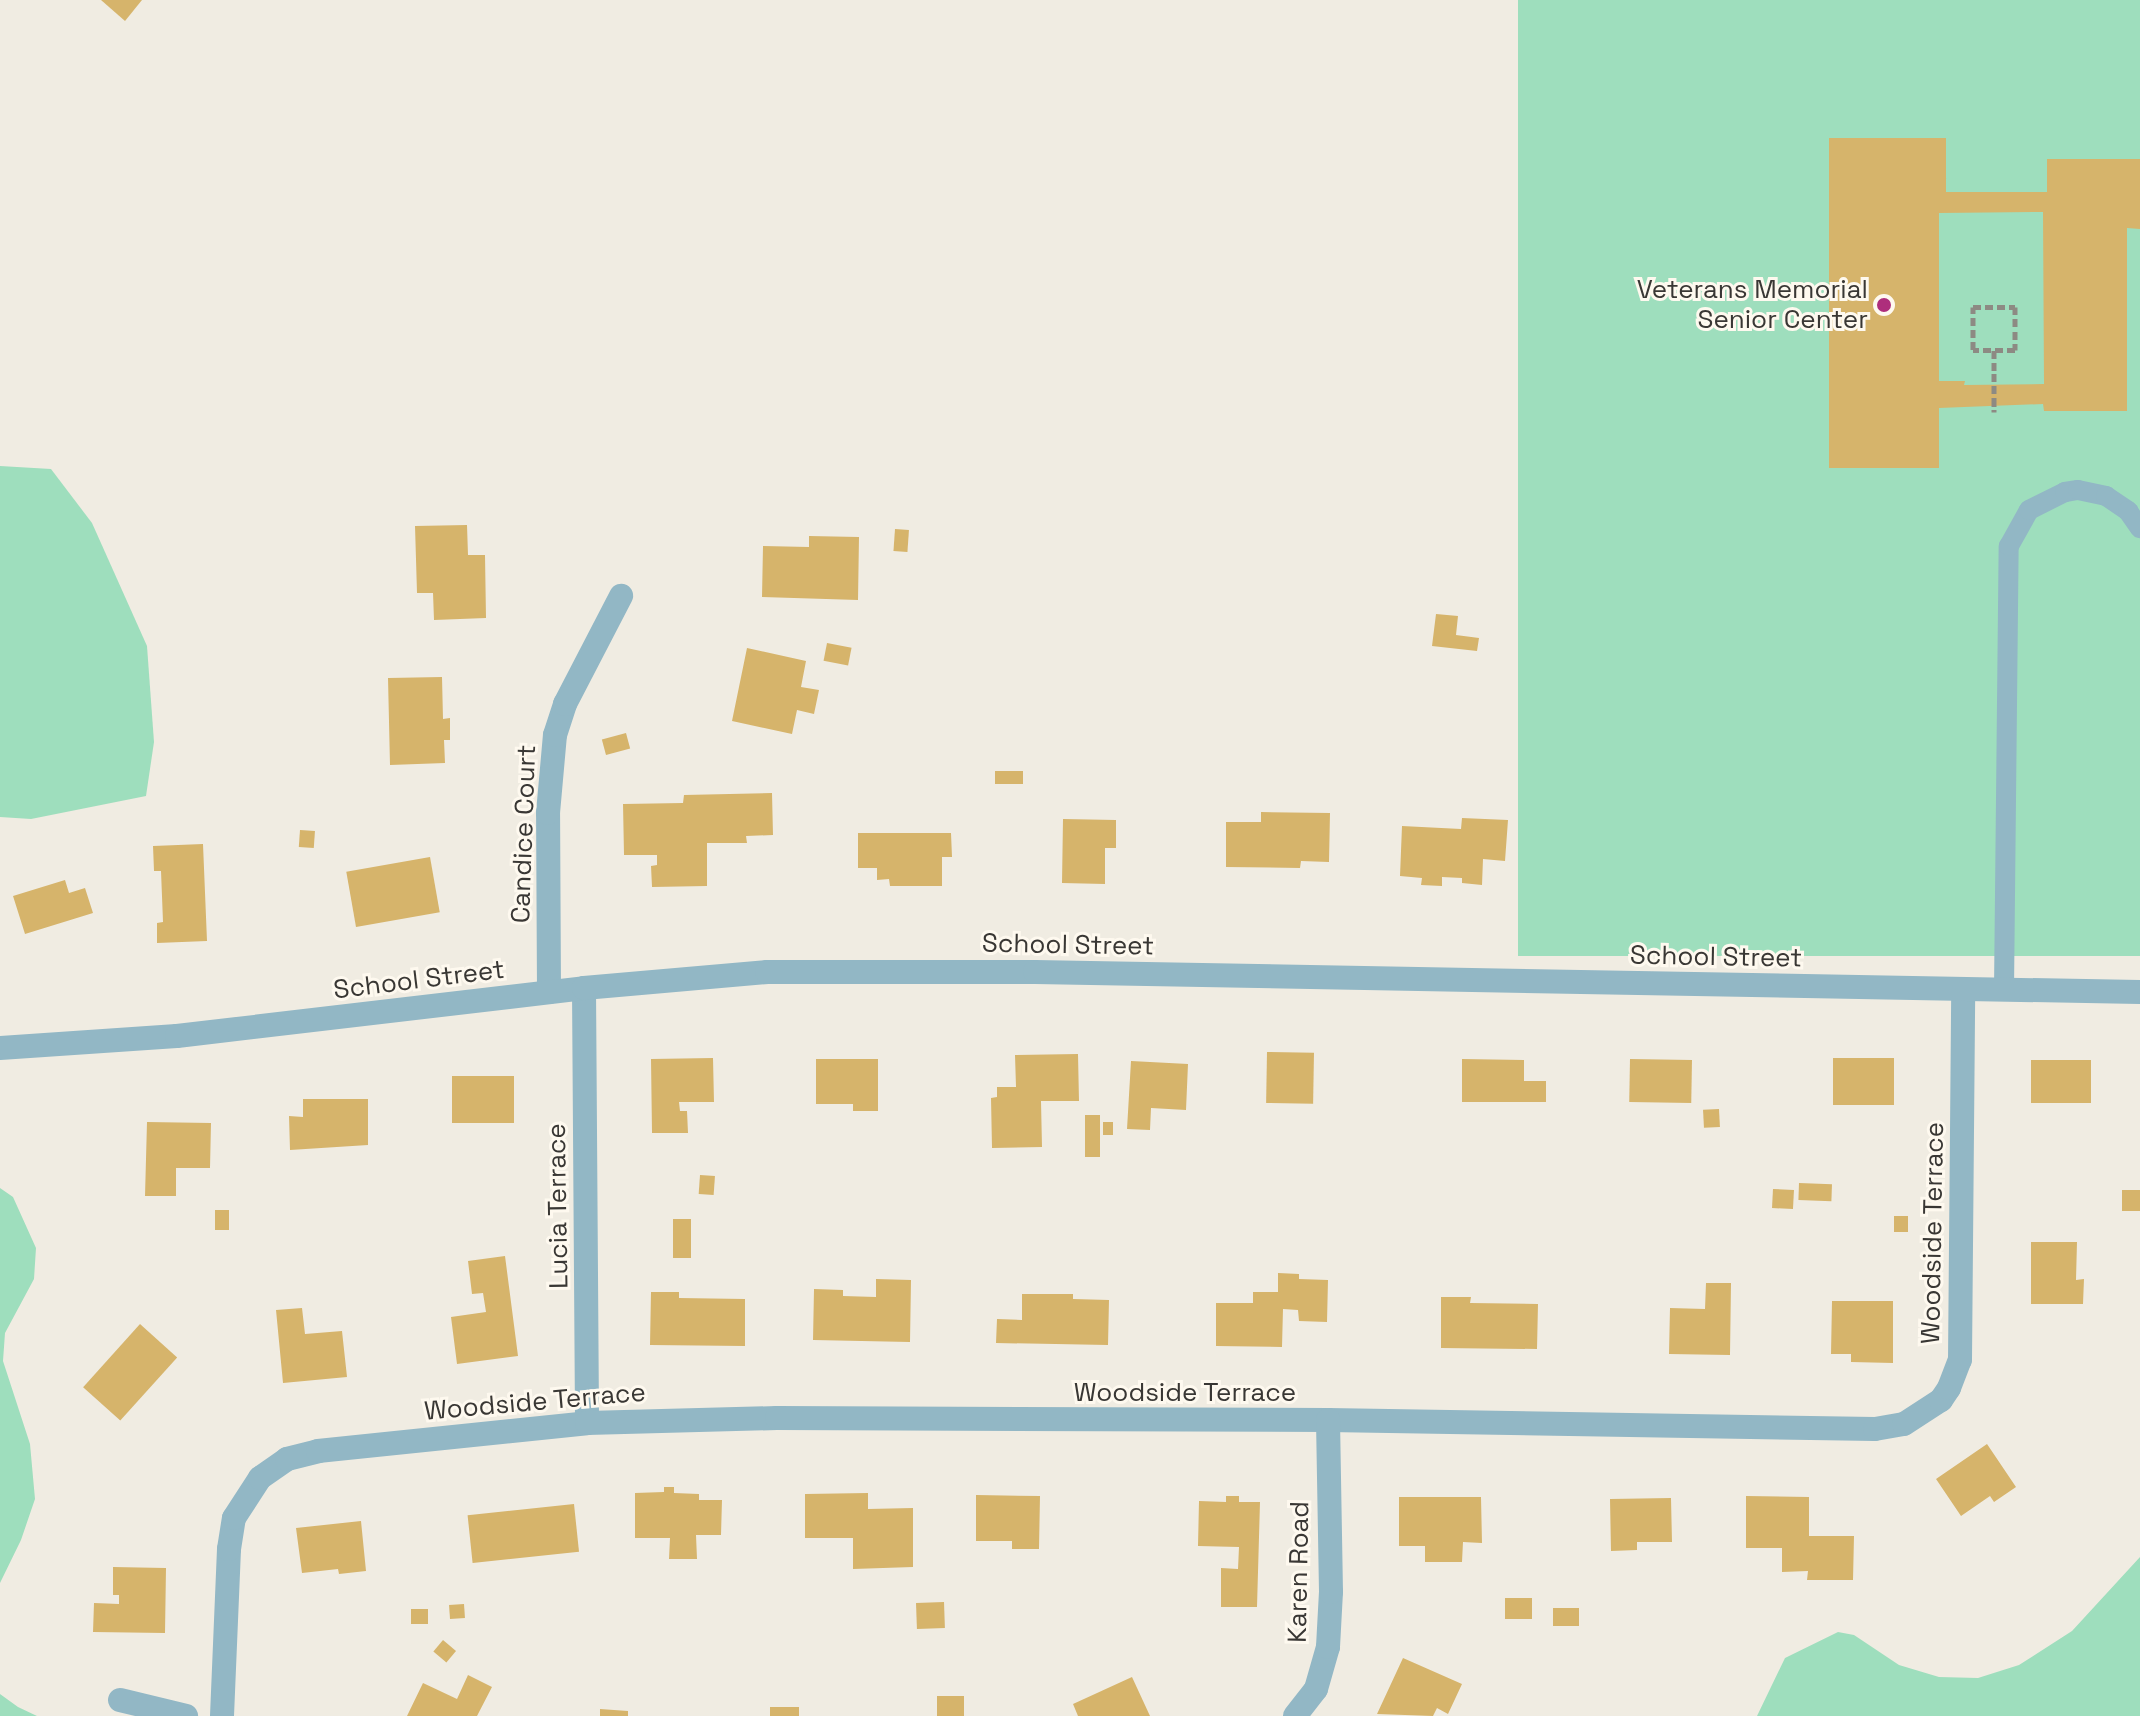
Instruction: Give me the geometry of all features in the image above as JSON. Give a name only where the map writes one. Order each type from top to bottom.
[{"type":"street","name":"Candice Court","points":[[549,992],[548,813],[555,735],[565,704],[621,596]]},
{"type":"street","name":"School Street","points":[[0,1048],[177,1036],[701,975],[848,970],[2140,992]]},
{"type":"street","name":"Lucia Terrace","points":[[584,988],[587,1423]]},
{"type":"street","name":"Woodside Terrace","points":[[222,1716],[230,1533],[241,1503],[260,1478],[287,1459],[318,1451],[587,1423],[777,1418],[1328,1420],[1875,1429],[1904,1424],[1930,1410],[1949,1388],[1961,1346],[1963,989]]},
{"type":"street","name":"Karen Road","points":[[1295,1716],[1316,1689],[1328,1647],[1331,1592],[1328,1420]]},
{"type":"street","points":[[120,1700],[186,1716]]},
{"type":"lane","points":[[2004,990],[2009,546],[2029,510],[2065,492],[2078,490],[2106,496],[2128,511],[2140,528]]},
{"type":"path","points":[[1973,307],[2015,307],[2015,350],[1994,350],[1973,350],[1973,307]]},
{"type":"path","points":[[1994,350],[1994,412]]},
{"type":"green space","points":[[1518,0],[2140,0],[2140,956],[1518,956]]},
{"type":"green space","points":[[0,466],[51,469],[92,523],[147,646],[154,742],[146,796],[31,819],[0,817]]},
{"type":"green space","points":[[0,1188],[13,1197],[36,1248],[34,1279],[5,1333],[3,1361],[30,1444],[35,1499],[21,1540],[0,1583]]},
{"type":"green space","points":[[2140,1557],[2140,1716],[1757,1716],[1785,1658],[1838,1632],[1854,1635],[1899,1665],[1939,1677],[1978,1678],[2019,1665],[2072,1631]]},
{"type":"green space","points":[[0,1694],[18,1707],[37,1716],[0,1716]]},
{"type":"building","points":[[101,0],[142,0],[125,21]]},
{"type":"building","name":"Veterans Memorial Senior Center","points":[[1829,138],[1946,138],[1946,192],[2047,192],[2047,159],[2140,159],[2140,229],[2127,228],[2127,411],[2044,411],[2043,404],[1939,408],[1939,468],[1829,468]],"holes":[[[2043,212],[2044,384],[1964,385],[1965,381],[1939,381],[1939,213]]]},
{"type":"building","points":[[467,525],[468,555],[485,555],[486,618],[434,620],[433,593],[417,593],[415,526]]},
{"type":"building","points":[[895,529],[909,530],[907,552],[893,551]]},
{"type":"building","points":[[809,536],[859,537],[858,600],[762,597],[763,546],[809,547]]},
{"type":"building","points":[[1436,614],[1458,616],[1456,635],[1479,638],[1477,651],[1432,646]]},
{"type":"building","points":[[827,643],[852,648],[848,665],[824,661]]},
{"type":"building","points":[[747,648],[806,661],[801,687],[819,690],[814,714],[797,710],[792,734],[732,721]]},
{"type":"building","points":[[442,677],[443,719],[450,718],[450,740],[444,740],[445,763],[390,765],[388,678]]},
{"type":"building","points":[[626,733],[630,748],[606,755],[602,739]]},
{"type":"building","points":[[995,771],[1023,771],[1023,784],[995,784]]},
{"type":"building","points":[[772,793],[773,835],[746,836],[747,843],[707,843],[707,886],[652,887],[651,866],[657,865],[657,855],[624,855],[623,804],[683,803],[684,795]]},
{"type":"building","points":[[1261,812],[1330,813],[1329,862],[1301,861],[1300,868],[1226,867],[1226,822],[1261,822]]},
{"type":"building","points":[[1462,818],[1508,820],[1505,861],[1483,859],[1482,885],[1462,883],[1462,878],[1442,877],[1442,886],[1421,885],[1422,878],[1400,876],[1402,826],[1461,829]]},
{"type":"building","points":[[1063,819],[1116,820],[1116,848],[1105,848],[1105,884],[1062,883]]},
{"type":"building","points":[[300,830],[315,831],[314,848],[299,847]]},
{"type":"building","points":[[858,833],[951,833],[952,857],[942,857],[942,886],[890,886],[889,879],[877,880],[877,868],[858,868]]},
{"type":"building","points":[[203,844],[207,941],[157,943],[157,923],[163,922],[161,871],[154,871],[153,846]]},
{"type":"building","points":[[430,857],[440,912],[356,927],[346,872]]},
{"type":"building","points":[[65,880],[69,893],[85,888],[93,913],[25,934],[13,896]]},
{"type":"building","points":[[1267,1052],[1314,1053],[1313,1104],[1266,1103]]},
{"type":"building","points":[[1078,1054],[1079,1101],[1041,1101],[1042,1147],[992,1148],[991,1098],[997,1097],[997,1087],[1016,1087],[1015,1055]]},
{"type":"building","points":[[713,1058],[714,1102],[679,1102],[680,1111],[687,1111],[688,1133],[652,1133],[651,1059]]},
{"type":"building","points":[[1833,1058],[1894,1058],[1894,1105],[1833,1105]]},
{"type":"building","points":[[816,1059],[878,1059],[878,1111],[853,1111],[853,1104],[816,1104]]},
{"type":"building","points":[[1462,1059],[1524,1060],[1524,1081],[1546,1081],[1546,1102],[1462,1102]]},
{"type":"building","points":[[1630,1059],[1692,1060],[1691,1103],[1629,1102]]},
{"type":"building","points":[[2031,1060],[2091,1060],[2091,1103],[2031,1103]]},
{"type":"building","points":[[1131,1061],[1188,1064],[1186,1110],[1151,1108],[1150,1130],[1127,1129]]},
{"type":"building","points":[[452,1076],[514,1076],[514,1123],[452,1123]]},
{"type":"building","points":[[303,1099],[368,1099],[368,1145],[290,1150],[289,1116],[303,1117]]},
{"type":"building","points":[[1719,1109],[1720,1127],[1704,1128],[1703,1110]]},
{"type":"building","points":[[1085,1115],[1100,1115],[1100,1157],[1085,1157]]},
{"type":"building","points":[[147,1122],[211,1123],[210,1168],[176,1168],[176,1196],[145,1196]]},
{"type":"building","points":[[1103,1122],[1113,1122],[1113,1135],[1103,1135]]},
{"type":"building","points":[[700,1175],[715,1176],[714,1195],[699,1194]]},
{"type":"building","points":[[1799,1183],[1832,1184],[1831,1201],[1798,1200]]},
{"type":"building","points":[[1773,1189],[1794,1190],[1793,1209],[1772,1208]]},
{"type":"building","points":[[2122,1190],[2140,1190],[2140,1211],[2122,1211]]},
{"type":"building","points":[[215,1210],[229,1210],[229,1230],[215,1230]]},
{"type":"building","points":[[1894,1216],[1908,1216],[1908,1232],[1894,1232]]},
{"type":"building","points":[[673,1219],[691,1219],[691,1258],[673,1258]]},
{"type":"building","points":[[2031,1242],[2077,1242],[2076,1280],[2084,1279],[2083,1304],[2031,1304]]},
{"type":"building","points":[[505,1256],[518,1356],[457,1364],[451,1317],[486,1312],[483,1293],[472,1294],[468,1261]]},
{"type":"building","points":[[1278,1273],[1299,1274],[1299,1279],[1328,1280],[1327,1322],[1299,1321],[1298,1310],[1283,1309],[1282,1347],[1216,1346],[1216,1303],[1253,1303],[1253,1292],[1278,1292]]},
{"type":"building","points":[[876,1279],[911,1280],[910,1342],[813,1340],[814,1289],[843,1290],[843,1296],[876,1297]]},
{"type":"building","points":[[1706,1283],[1731,1283],[1730,1355],[1669,1354],[1670,1308],[1705,1309]]},
{"type":"building","points":[[651,1292],[679,1292],[679,1298],[745,1299],[745,1346],[650,1345]]},
{"type":"building","points":[[1022,1294],[1073,1294],[1073,1299],[1109,1300],[1108,1345],[996,1343],[997,1319],[1022,1320]]},
{"type":"building","points":[[1441,1297],[1471,1297],[1470,1303],[1538,1304],[1537,1349],[1441,1348]]},
{"type":"building","points":[[1832,1301],[1893,1301],[1893,1363],[1851,1362],[1851,1354],[1831,1354]]},
{"type":"building","points":[[302,1308],[305,1334],[342,1331],[347,1377],[283,1383],[276,1310]]},
{"type":"building","points":[[140,1324],[177,1357],[120,1421],[83,1387]]},
{"type":"building","points":[[1987,1444],[2016,1487],[1994,1502],[1990,1496],[1961,1516],[1936,1479]]},
{"type":"building","points":[[664,1487],[674,1487],[674,1493],[699,1494],[699,1500],[722,1500],[721,1535],[696,1535],[697,1559],[669,1559],[670,1538],[635,1538],[635,1493],[664,1492]]},
{"type":"building","points":[[868,1493],[868,1509],[913,1508],[913,1567],[853,1569],[853,1538],[805,1538],[805,1494]]},
{"type":"building","points":[[976,1495],[1040,1496],[1039,1549],[1012,1549],[1012,1541],[976,1541]]},
{"type":"building","points":[[1226,1496],[1239,1496],[1239,1502],[1260,1502],[1257,1607],[1221,1607],[1221,1568],[1238,1569],[1239,1547],[1198,1546],[1199,1501],[1226,1502]]},
{"type":"building","points":[[1746,1496],[1809,1497],[1809,1536],[1854,1536],[1853,1580],[1807,1580],[1808,1571],[1782,1572],[1782,1548],[1746,1548]]},
{"type":"building","points":[[1399,1497],[1481,1497],[1482,1543],[1463,1542],[1462,1562],[1425,1562],[1425,1546],[1399,1546]]},
{"type":"building","points":[[1671,1498],[1672,1542],[1637,1542],[1637,1550],[1611,1551],[1610,1499]]},
{"type":"building","points":[[574,1504],[579,1552],[473,1563],[468,1515]]},
{"type":"building","points":[[361,1521],[366,1571],[339,1574],[338,1569],[302,1573],[296,1528]]},
{"type":"building","points":[[113,1567],[166,1568],[165,1633],[93,1632],[94,1603],[119,1604],[119,1595],[113,1595]]},
{"type":"building","points":[[1505,1598],[1532,1598],[1532,1619],[1505,1619]]},
{"type":"building","points":[[944,1602],[945,1628],[917,1629],[916,1603]]},
{"type":"building","points":[[464,1604],[465,1618],[450,1619],[449,1605]]},
{"type":"building","points":[[1553,1608],[1579,1608],[1579,1626],[1553,1626]]},
{"type":"building","points":[[411,1609],[428,1609],[428,1624],[411,1624]]},
{"type":"building","points":[[443,1640],[456,1651],[446,1662],[433,1651]]},
{"type":"building","points":[[1403,1658],[1462,1684],[1448,1714],[1437,1708],[1433,1716],[1377,1714]]},
{"type":"building","points":[[468,1675],[492,1687],[477,1716],[407,1716],[423,1683],[457,1699]]},
{"type":"building","points":[[1132,1677],[1150,1716],[1078,1716],[1073,1704]]},
{"type":"building","points":[[937,1696],[964,1696],[964,1716],[937,1716]]},
{"type":"building","points":[[770,1707],[799,1707],[799,1716],[770,1716]]},
{"type":"building","points":[[600,1709],[628,1711],[628,1716],[600,1716]]},
{"type":"place","name":"Veterans Memorial Senior Center","points":[[1884,305]]}]
